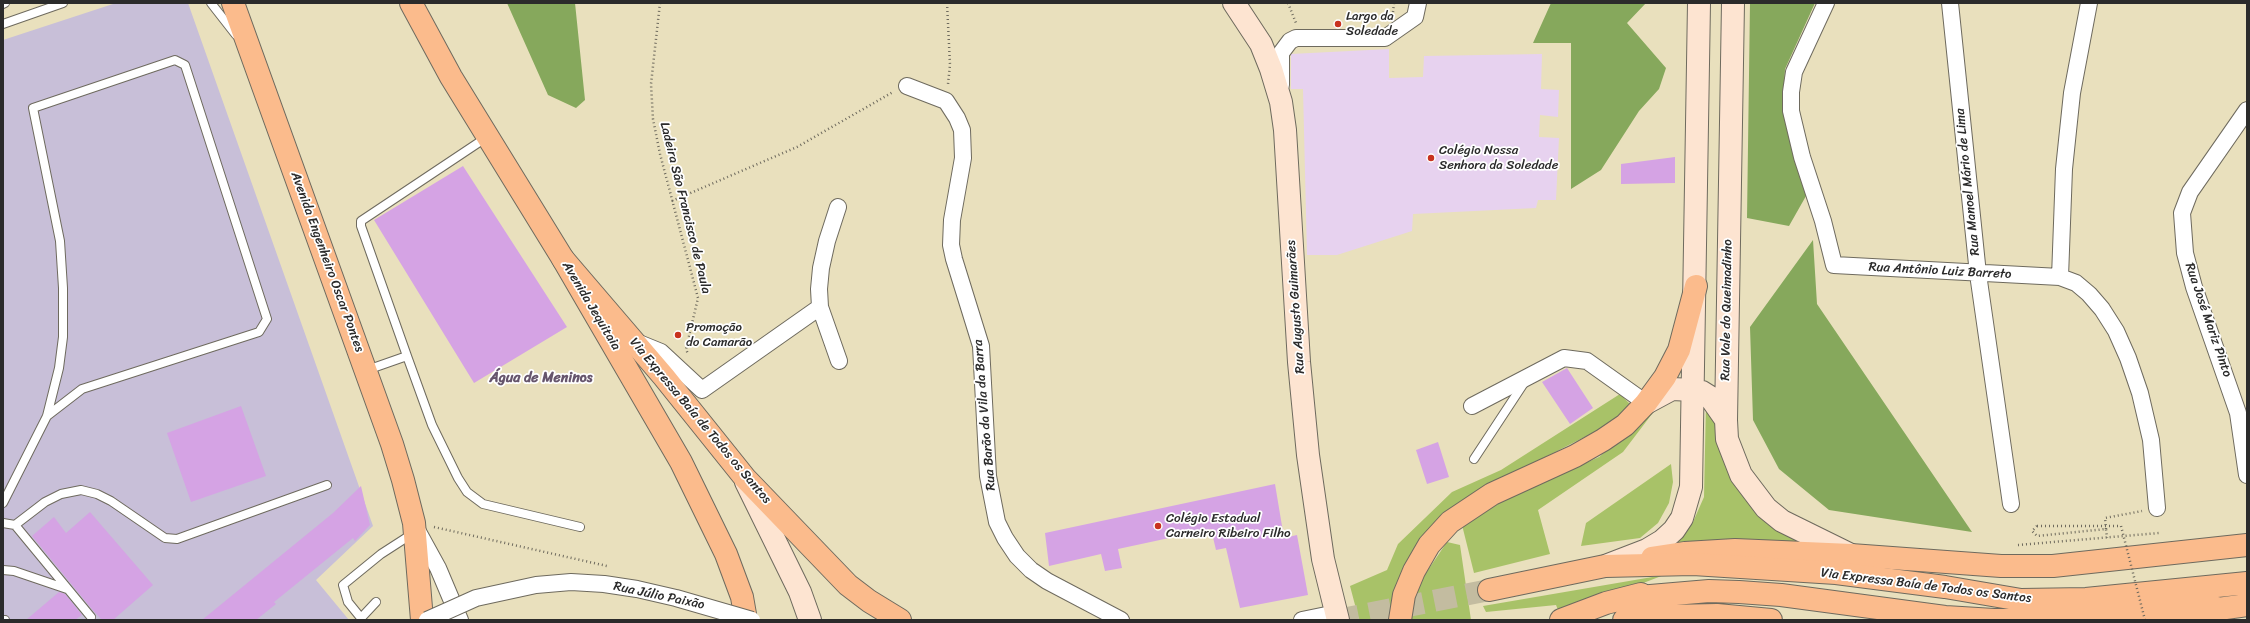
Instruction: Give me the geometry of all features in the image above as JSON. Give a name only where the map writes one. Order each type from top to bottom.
[{"type":"main road","name":"Avenida Engenheiro Oscar Pontes","points":[[233,3],[394,451],[414,528],[422,620]]},
{"type":"main road","name":"Avenida Jequitaia","points":[[415,8],[451,77],[564,259],[643,395],[710,517],[742,597],[746,620]]},
{"type":"main road","name":"Via Expressa Baía de Todos os Santos","points":[[564,259],[633,340],[744,478],[848,585],[869,601],[900,620]]},
{"type":"main road","points":[[1400,620],[1404,595],[1414,571],[1429,545],[1450,522],[1492,494],[1575,456],[1603,440],[1625,425],[1646,403],[1665,376],[1679,350],[1696,286]]},
{"type":"main road","name":"Via Expressa Baía de Todos os Santos","points":[[1489,590],[1605,566],[1685,553],[1735,550],[1851,555],[2000,566],[2053,566],[2247,545]]},
{"type":"main road","name":"Via Expressa Baía de Todos os Santos","points":[[1605,566],[1693,564],[1782,568],[1895,580],[2021,600],[2086,599],[2247,583]]},
{"type":"main road","points":[[1561,620],[1606,604],[1691,582],[1749,580],[1922,598],[2021,600]]},
{"type":"main road","points":[[1627,598],[1709,591],[1739,592],[1781,595],[1945,617],[1994,620],[2053,619],[2247,605]]},
{"type":"main road","points":[[2164,620],[2218,608]]},
{"type":"main road","points":[[1624,620],[1670,616],[1717,615],[1771,620]]},
{"type":"street","name":"Rua Augusto Guimarães","points":[[1234,3],[1261,44],[1281,102],[1285,130],[1299,362],[1308,455],[1323,559],[1337,617]]},
{"type":"street","points":[[1281,102],[1281,53],[1290,41],[1296,38],[1386,38],[1415,17],[1418,3]]},
{"type":"street","points":[[1605,566],[1647,550],[1662,541],[1674,530],[1682,518],[1691,487],[1696,286],[1699,3]]},
{"type":"street","name":"Rua Vale do Queimadinho","points":[[1733,3],[1726,420],[1728,439],[1741,476],[1766,508],[1782,521],[1851,555]]},
{"type":"street","name":"Rua Antônio Luiz Barreto","points":[[1826,3],[1794,72],[1790,92],[1791,111],[1802,157],[1823,221],[1834,266],[2060,277],[2076,283],[2094,299],[2116,331],[2128,358],[2140,394],[2151,440],[2157,508]]},
{"type":"street","name":"Rua Manoel Mário de Lima","points":[[1950,3],[1978,274],[2011,504]]},
{"type":"street","points":[[2060,277],[2064,169],[2072,93],[2089,3]]},
{"type":"street","points":[[907,86],[946,101]]},
{"type":"street","name":"Rua Barão da Vila da Barra","points":[[946,101],[960,124],[963,144],[963,158],[952,220],[951,246],[981,346],[988,476],[997,522],[1005,538],[1017,556],[1031,570],[1047,581],[1121,620]]},
{"type":"street","name":"Rua José Mariz Pinto","points":[[2247,110],[2243,125],[2202,173],[2190,192],[2182,213],[2186,253],[2194,287],[2243,412],[2247,475]]},
{"type":"street","points":[[838,207],[827,241],[821,268],[819,289],[820,307],[839,361]]},
{"type":"street","points":[[633,340],[661,352],[702,390],[820,307]]},
{"type":"street","points":[[1472,406],[1564,358],[1587,361],[1646,403],[1672,389],[1683,388],[1702,392],[1710,397],[1726,420]]},
{"type":"street","points":[[744,478],[800,592],[810,620]]},
{"type":"street","name":"Avenida Engenheiro Oscar Pontes","points":[[414,528],[438,568],[460,620]]},
{"type":"street","name":"Rua Júlio Paixão","points":[[427,620],[476,598],[536,585],[571,582],[637,589],[676,598],[752,620]]},
{"type":"street","points":[[1302,620],[1337,617]]},
{"type":"lane","points":[[3,24],[63,3]]},
{"type":"lane","points":[[211,3],[252,55]]},
{"type":"lane","points":[[3,503],[47,416],[59,368],[63,337],[63,288],[60,241],[33,108],[175,60],[185,65],[267,320],[259,332],[82,389],[47,416]]},
{"type":"lane","points":[[488,137],[414,184],[361,221],[361,226],[432,426],[467,492],[483,504],[580,527]]},
{"type":"lane","points":[[366,371],[407,356]]},
{"type":"lane","points":[[1474,459],[1528,376]]},
{"type":"lane","points":[[3,524],[15,525],[45,502],[61,494],[81,490],[97,494],[111,501],[165,538],[177,539],[327,484]]},
{"type":"lane","points":[[15,525],[91,617]]},
{"type":"lane","points":[[376,602],[361,618],[348,602],[343,585],[414,528]]},
{"type":"lane","points":[[3,570],[14,571],[68,589]]},
{"type":"path","name":"Ladeira São Francisco de Paula","points":[[660,3],[651,84],[653,119],[660,154],[698,298],[686,349],[688,356]]},
{"type":"path","points":[[946,101],[950,65],[947,3]]},
{"type":"path","points":[[672,201],[797,147],[874,102],[907,86]]},
{"type":"path","points":[[2107,537],[2104,518],[2157,508]]},
{"type":"path","points":[[2106,529],[2037,536],[2032,531],[2037,526],[2121,526],[2145,620]]},
{"type":"path","points":[[414,528],[612,568]]},
{"type":"path","points":[[2014,545],[2166,533]]},
{"type":"shaded area","points":[[116,3],[188,3],[373,526],[316,580],[349,620],[3,620],[3,40]]},
{"type":"shaded area","name":"Colégio Nossa Senhora da Soledade","points":[[1389,49],[1389,78],[1423,77],[1424,56],[1542,54],[1541,89],[1559,90],[1558,117],[1540,115],[1539,137],[1559,138],[1556,200],[1538,200],[1536,208],[1413,214],[1412,231],[1337,255],[1307,255],[1303,89],[1291,89],[1291,54]]},
{"type":"green space","points":[[507,3],[575,3],[585,100],[576,108],[548,95]]},
{"type":"green space","points":[[1551,3],[1646,3],[1627,23],[1666,68],[1659,89],[1639,111],[1601,170],[1571,189],[1571,43],[1533,43]]},
{"type":"green space","points":[[1750,3],[1815,3],[1785,69],[1783,110],[1806,196],[1789,226],[1747,218]]},
{"type":"green space","points":[[1813,240],[1817,304],[1972,532],[1829,510],[1779,469],[1753,420],[1750,327]]},
{"type":"green space","points":[[1620,394],[1632,406],[1610,424],[1469,496],[1396,591],[1388,620],[1359,620],[1350,586],[1387,570],[1398,544],[1452,492],[1501,470]]},
{"type":"green space","points":[[1706,403],[1716,416],[1733,476],[1807,545],[1673,542],[1693,522],[1704,497]]},
{"type":"green space","points":[[1655,410],[1623,452],[1538,510],[1550,554],[1474,573],[1462,525],[1506,499],[1599,457]]},
{"type":"green space","points":[[1671,464],[1673,482],[1669,503],[1658,523],[1640,538],[1581,546],[1586,523]]},
{"type":"green space","points":[[1447,542],[1460,545],[1471,620],[1411,620],[1413,592]]},
{"type":"green space","points":[[1664,575],[1560,615],[1556,605],[1486,612],[1483,606]]},
{"type":"building","points":[[1675,157],[1675,183],[1621,184],[1621,164]]},
{"type":"building","points":[[463,166],[567,327],[474,383],[374,220]]},
{"type":"building","points":[[1567,368],[1593,408],[1570,424],[1542,382]]},
{"type":"building","points":[[241,406],[266,476],[191,502],[167,433]]},
{"type":"building","points":[[1438,442],[1449,477],[1427,484],[1416,450]]},
{"type":"building","name":"Colégio Estadual Carneiro Ribeiro Filho","points":[[1275,484],[1284,538],[1297,535],[1308,595],[1240,608],[1226,548],[1216,550],[1211,529],[1118,549],[1122,568],[1105,571],[1101,554],[1049,566],[1045,533]]},
{"type":"building","points":[[361,486],[370,525],[355,541],[353,538],[274,602],[276,604],[256,620],[202,620],[333,513]]},
{"type":"building","points":[[90,512],[153,585],[113,620],[102,620],[32,536],[54,517],[66,533]]},
{"type":"building","points":[[59,592],[65,594],[82,615],[75,620],[26,620]]},
{"type":"tunnel","points":[[1337,620],[1489,590]]},
{"type":"place","name":"Largo da Soledade","points":[[1338,24]]},
{"type":"place","name":"Colégio Nossa Senhora da Soledade","points":[[1431,158]]},
{"type":"place","name":"Promoção do Camarão","points":[[678,335]]},
{"type":"place","name":"Colégio Estadual Carneiro Ribeiro Filho","points":[[1158,526]]},
{"type":"district","name":"Água de Meninos","points":[[541,378]]}]
